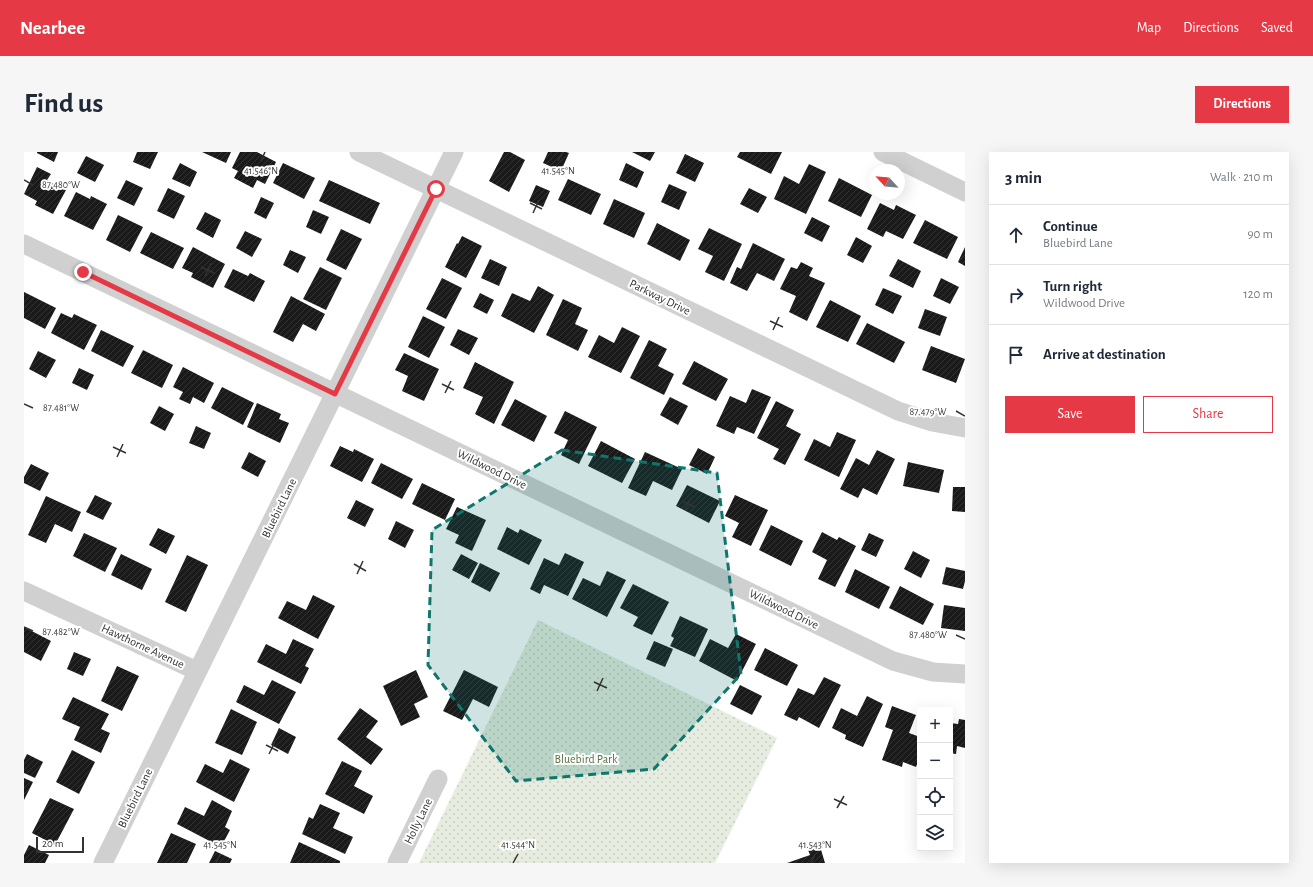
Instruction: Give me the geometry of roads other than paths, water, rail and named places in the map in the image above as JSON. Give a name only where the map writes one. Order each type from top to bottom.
[{"type":"street","name":"Parkway Drive","points":[[359,152],[898,412],[932,422],[965,428]]},
{"type":"street","name":"Bluebird Lane","points":[[103,863],[454,152]]},
{"type":"street","points":[[883,152],[965,192]]},
{"type":"street","name":"Wildwood Drive","points":[[24,244],[893,661],[933,672],[965,674]]},
{"type":"street","name":"Hawthorne Avenue","points":[[24,591],[197,671]]},
{"type":"street","name":"Holly Lane","points":[[397,863],[438,779]]},
{"type":"park label","name":"Bluebird Park","points":[[586,759]]}]
